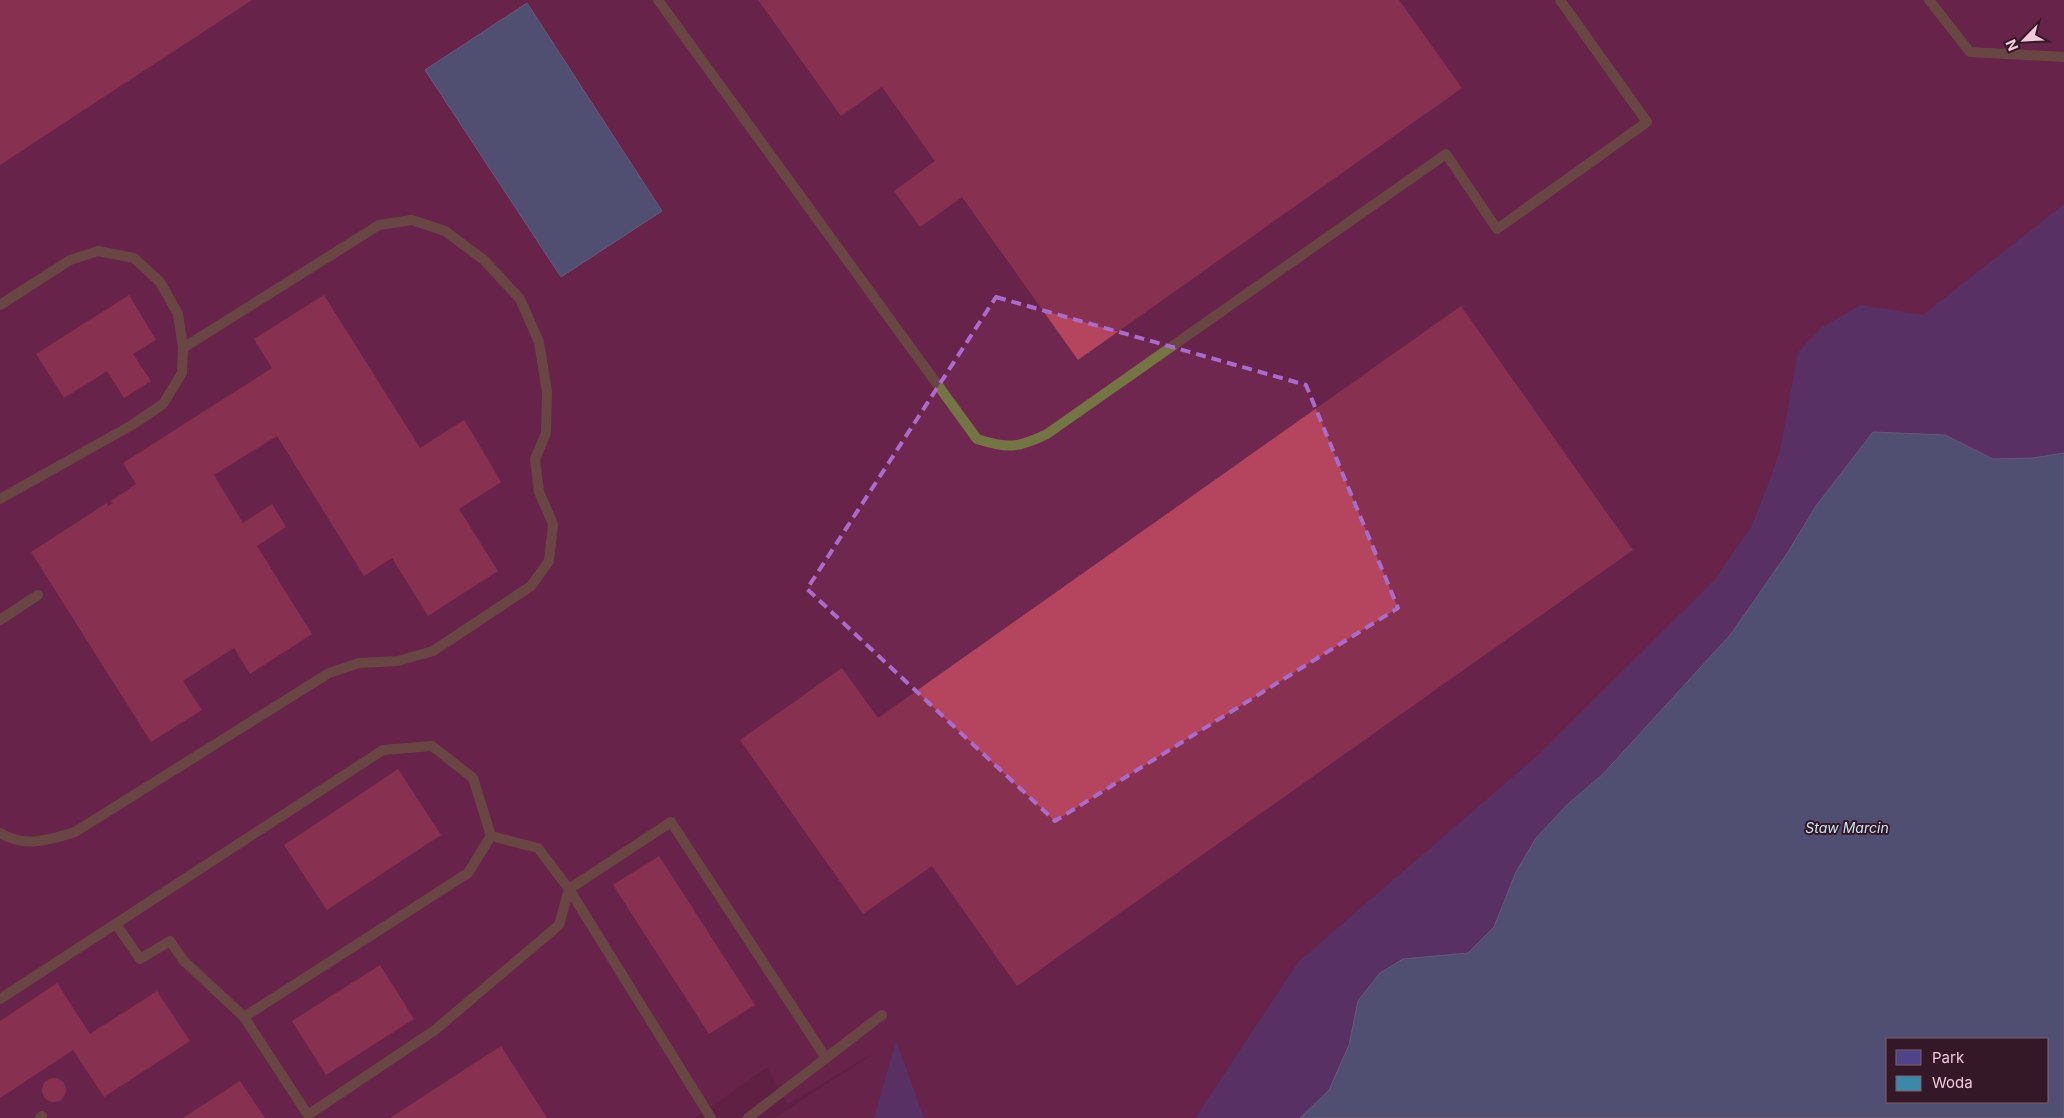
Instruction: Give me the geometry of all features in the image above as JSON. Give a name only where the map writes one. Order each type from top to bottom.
[{"type":"lane","points":[[658,0],[977,439],[995,444],[1022,446],[1046,434],[1446,154],[1497,229],[1648,122],[1560,0]]},
{"type":"lane","points":[[1929,0],[1970,52],[2064,57]]},
{"type":"lane","points":[[0,833],[9,839],[38,843],[75,832],[329,673],[359,663],[398,661],[433,651],[532,586],[549,560],[553,524],[539,492],[536,459],[546,433],[548,392],[539,342],[520,299],[484,260],[445,231],[412,220],[379,225],[183,348]]},
{"type":"lane","points":[[0,305],[70,260],[98,251],[134,258],[160,282],[178,314],[183,348],[182,373],[163,404],[132,425],[0,500]]},
{"type":"lane","points":[[0,620],[38,594]]},
{"type":"lane","points":[[0,999],[383,750],[432,746],[473,778],[491,836],[468,873],[244,1017]]},
{"type":"lane","points":[[116,924],[140,958],[170,941],[183,960],[244,1017],[308,1114],[435,1030],[559,925],[569,889],[672,822],[826,1058]]},
{"type":"lane","points":[[491,836],[538,848],[569,889],[711,1118]]},
{"type":"lane","points":[[748,1118],[882,1015]]},
{"type":"highlighted area","points":[[996,297],[1306,385],[1398,608],[1055,821],[807,589]]},
{"type":"shaded area","points":[[0,0],[2064,0],[2064,204],[1923,316],[1861,305],[1798,352],[1780,450],[1769,482],[1751,527],[1715,579],[1538,755],[1298,962],[1195,1118],[924,1118],[896,1041],[874,1118],[775,1118],[879,1050],[788,1104],[767,1067],[695,1118],[0,1118]]},
{"type":"green space","points":[[2064,204],[2064,453],[2033,458],[1993,459],[1945,435],[1873,432],[1816,506],[1788,552],[1731,634],[1603,774],[1568,804],[1536,838],[1516,872],[1494,927],[1468,953],[1403,959],[1358,1001],[1349,1045],[1329,1090],[1300,1118],[1195,1118],[1298,962],[1538,755],[1715,579],[1751,527],[1769,482],[1780,450],[1798,352],[1821,328],[1861,305],[1923,315]]},
{"type":"green space","points":[[896,1040],[924,1118],[874,1118]]},
{"type":"water","points":[[527,3],[662,211],[561,277],[425,70]]},
{"type":"water","name":"Staw Marcin","points":[[1873,432],[1945,435],[1993,459],[2033,458],[2064,453],[2064,1118],[1300,1118],[1329,1090],[1349,1045],[1358,1001],[1380,973],[1403,959],[1468,953],[1494,927],[1516,872],[1536,838],[1568,804],[1603,774],[1731,634],[1788,552],[1816,506]]},
{"type":"building","points":[[0,0],[252,0],[0,165]]},
{"type":"building","points":[[758,0],[1399,0],[1462,88],[1078,360],[962,197],[920,227],[894,191],[935,161],[882,87],[841,116]]},
{"type":"building","points":[[129,295],[156,340],[133,354],[151,381],[124,398],[107,371],[64,398],[36,354]]},
{"type":"building","points":[[324,295],[420,448],[464,420],[501,482],[459,509],[498,571],[428,616],[392,558],[364,576],[277,436],[214,475],[243,523],[272,504],[286,527],[257,546],[312,634],[250,674],[234,648],[183,681],[202,710],[151,742],[31,552],[107,503],[108,506],[113,503],[111,501],[136,484],[123,463],[272,368],[254,339]]},
{"type":"building","points":[[1461,306],[1633,550],[1017,986],[932,866],[863,914],[740,740],[842,668],[878,718]]},
{"type":"building","points":[[398,769],[441,835],[327,910],[284,845]]},
{"type":"building","points":[[659,856],[755,1005],[709,1034],[613,885]]},
{"type":"building","points":[[380,965],[414,1019],[326,1075],[292,1021]]},
{"type":"building","points":[[57,983],[90,1034],[157,991],[190,1041],[104,1097],[73,1050],[0,1098],[0,1021]]},
{"type":"building","points":[[501,1046],[547,1118],[390,1118]]},
{"type":"building","points":[[54,1078],[63,1081],[66,1090],[63,1099],[54,1102],[45,1099],[42,1090],[45,1081]]},
{"type":"building","points":[[240,1081],[265,1118],[183,1118]]}]
